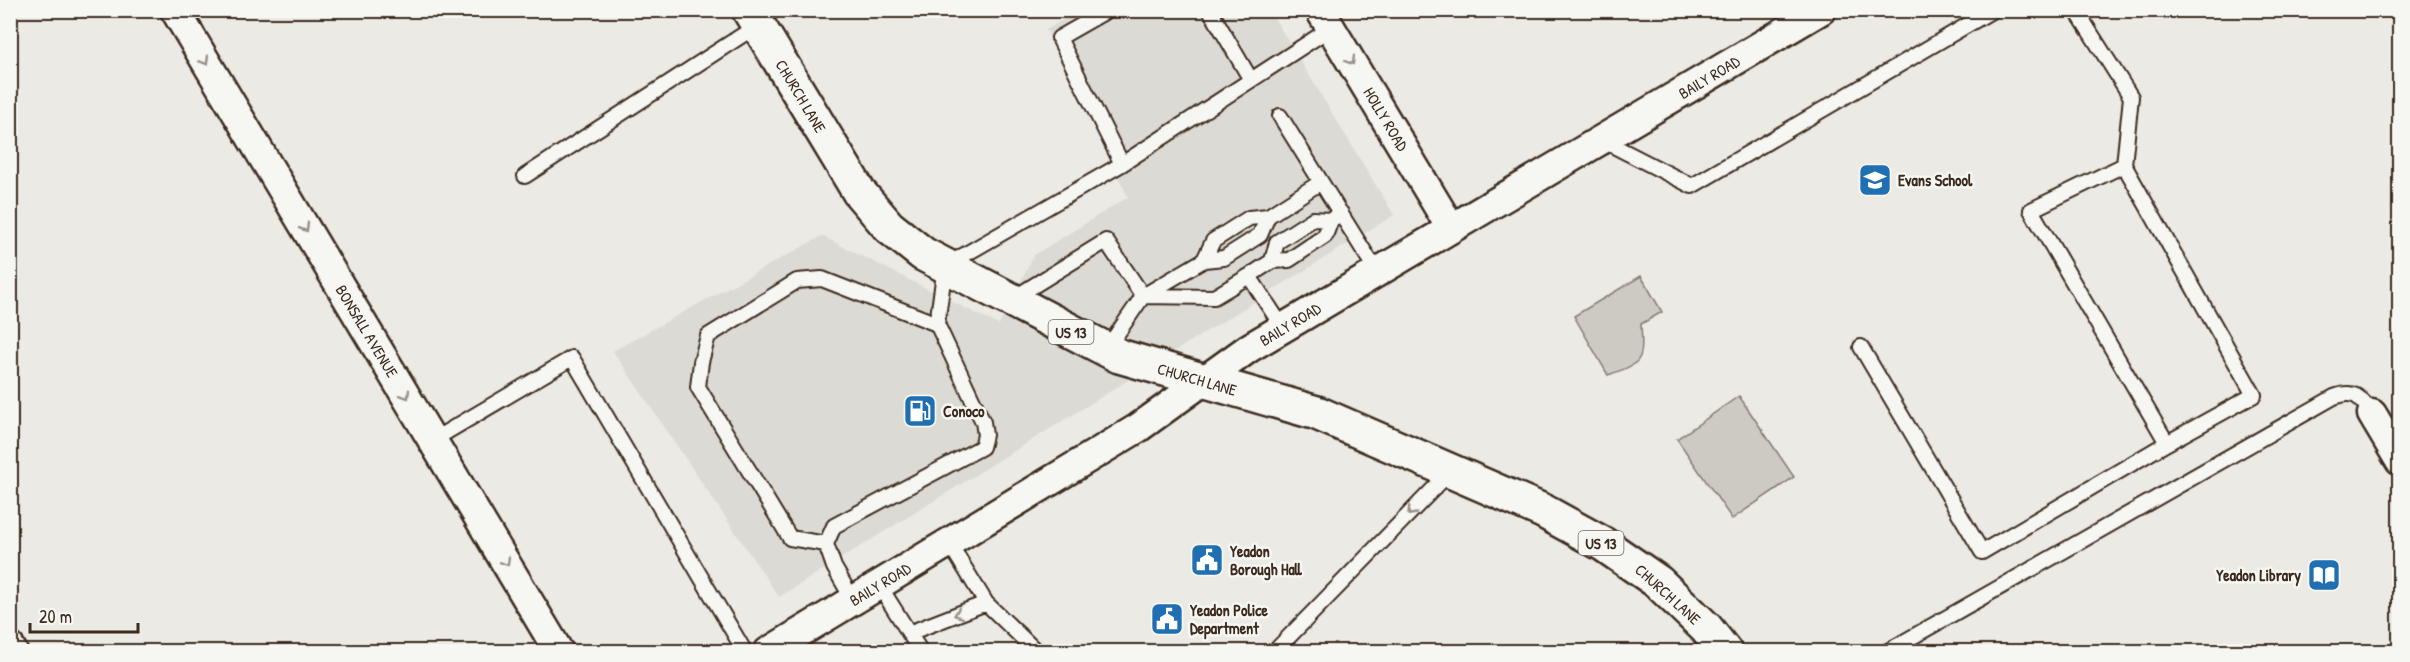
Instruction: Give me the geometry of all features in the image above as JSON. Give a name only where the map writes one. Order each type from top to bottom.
[{"type":"main road","name":"CHURCH LANE","points":[[753,18],[859,192],[874,211],[904,240],[945,266],[1119,356],[1317,413],[1564,522],[1631,561],[1684,606],[1725,651]]},
{"type":"street","name":"BONSALL AVENUE","points":[[175,10],[560,651]]},
{"type":"street","name":"BAILY ROAD","points":[[787,647],[853,600],[1138,428],[1249,348],[1821,10]]},
{"type":"street","name":"HOLLY ROAD","points":[[1326,19],[1452,228]]},
{"type":"street","points":[[2372,414],[2400,461]]},
{"type":"street","points":[[10,647],[13,651]]},
{"type":"lane","points":[[1108,10],[1059,38],[1122,164]]},
{"type":"lane","points":[[1210,10],[1251,80]]},
{"type":"lane","points":[[1602,140],[1692,186],[1993,10]]},
{"type":"lane","points":[[1860,347],[1982,552],[2254,394],[2124,165],[2131,97],[2076,10]]},
{"type":"lane","points":[[525,176],[753,18]]},
{"type":"lane","points":[[853,600],[834,567],[826,544],[834,526],[982,447],[985,435],[983,422],[937,324],[945,266],[1122,164],[1251,80],[1326,19]]},
{"type":"lane","points":[[1280,116],[1321,182],[1336,217],[1377,272]]},
{"type":"lane","points":[[2124,165],[2031,210],[2168,442]]},
{"type":"lane","points":[[1204,260],[1213,241],[1249,218],[1268,216],[1321,182]]},
{"type":"lane","points":[[1106,350],[1143,296],[1204,260],[1224,258],[1260,235],[1268,216]]},
{"type":"lane","points":[[1272,261],[1277,242],[1312,219],[1336,217]]},
{"type":"lane","points":[[1143,296],[1214,297],[1272,261],[1289,260],[1325,236],[1336,217]]},
{"type":"lane","points":[[1011,300],[1106,241],[1143,296]]},
{"type":"lane","points":[[1249,276],[1283,328]]},
{"type":"lane","points":[[826,544],[789,538],[698,387],[701,362],[708,336],[797,281],[822,279],[937,324]]},
{"type":"lane","points":[[433,440],[572,358],[745,651]]},
{"type":"lane","points":[[1886,651],[2334,397],[2344,393],[2354,394],[2362,399],[2372,414]]},
{"type":"lane","points":[[1274,651],[1452,471]]},
{"type":"lane","points":[[948,542],[986,603],[1037,651]]},
{"type":"lane","points":[[879,585],[921,651]]},
{"type":"lane","points":[[909,633],[986,603]]},
{"type":"shaded area","points":[[1077,11],[1270,11],[1394,215],[779,597],[613,351],[822,236],[999,325],[1034,255],[1128,197],[1046,30]]},
{"type":"shaded area","points":[[1641,276],[1662,312],[1641,324],[1642,346],[1639,359],[1629,367],[1608,375],[1574,316]]},
{"type":"shaded area","points":[[1739,396],[1794,477],[1732,519],[1677,439]]},
{"type":"place","name":"Evans School","points":[[1875,180]]},
{"type":"place","name":"Conoco","points":[[920,411]]},
{"type":"place","name":"Yeadon Borough Hall","points":[[1207,560]]},
{"type":"place","name":"Yeadon Library","points":[[2324,575]]},
{"type":"place","name":"Yeadon Police Department","points":[[1167,619]]}]
